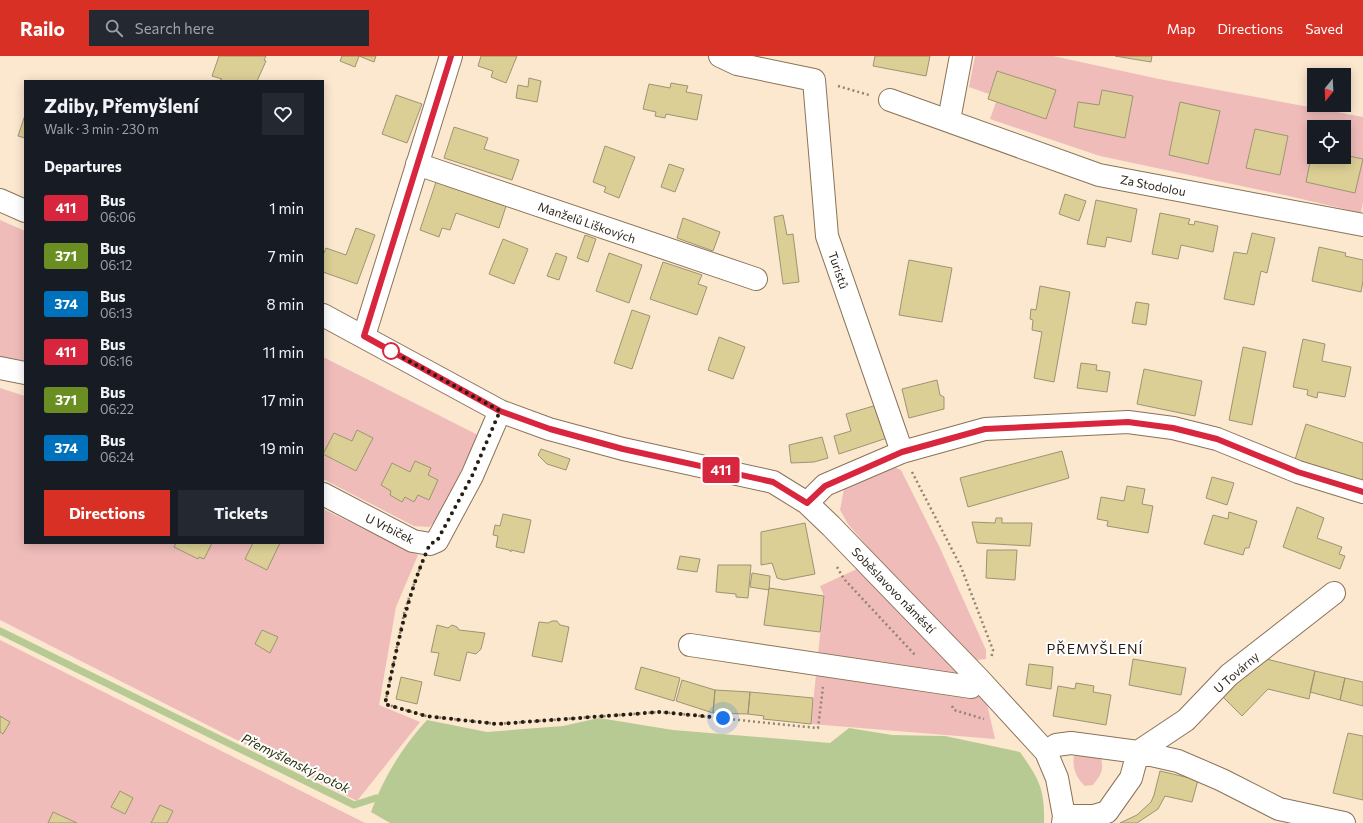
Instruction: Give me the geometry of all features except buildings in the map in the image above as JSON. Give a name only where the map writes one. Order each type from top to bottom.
[{"type":"street","points":[[364,336],[451,56]]},
{"type":"street","name":"Turistů","points":[[720,56],[737,64],[814,80],[827,236],[902,452]]},
{"type":"street","points":[[949,120],[961,56]]},
{"type":"street","name":"Za Stodolou","points":[[890,100],[1099,174],[1363,225]]},
{"type":"street","name":"Manželů Liškových","points":[[417,164],[756,280]]},
{"type":"street","points":[[0,200],[24,211]]},
{"type":"street","name":"Soběslavovo náměstí","points":[[324,316],[500,411],[550,429],[623,449],[773,482],[807,503],[984,671],[1046,752],[1057,778],[1064,819],[1095,819],[1107,812],[1131,778],[1138,752]]},
{"type":"street","points":[[0,368],[24,373]]},
{"type":"street","name":"U Vrbiček","points":[[324,495],[412,541],[430,544],[437,541],[472,476],[500,411]]},
{"type":"street","points":[[807,503],[825,486],[902,452],[985,429],[1128,422],[1173,428],[1217,439],[1298,472],[1363,492]]},
{"type":"street","name":"U Továrny","points":[[1138,752],[1186,720],[1229,675],[1334,593]]},
{"type":"street","points":[[690,645],[825,667],[971,687],[984,671]]},
{"type":"street","points":[[1046,752],[1056,745],[1071,743],[1138,752],[1178,761],[1222,780],[1279,809],[1344,823]]},
{"type":"path","points":[[902,452],[961,567],[993,650],[984,671]]},
{"type":"path","points":[[430,544],[405,609],[385,704],[426,716],[497,724],[660,712],[818,728],[825,667]]},
{"type":"path","points":[[836,565],[844,579],[940,682],[954,710],[990,721]]},
{"type":"shaded area","points":[[975,56],[1053,56],[1159,79],[1307,107],[1307,112],[1336,112],[1363,117],[1363,202],[1361,213],[1289,196],[1100,156],[990,119],[996,102],[1046,119],[1056,91],[997,71],[989,94],[969,87]]},
{"type":"shaded area","points":[[0,220],[24,231],[24,362],[0,357]]},
{"type":"shaded area","points":[[324,358],[478,435],[439,517],[429,527],[414,526],[324,480]]},
{"type":"shaded area","points":[[0,388],[24,396],[24,544],[324,544],[324,509],[418,555],[396,607],[379,705],[420,722],[357,801],[0,620]]},
{"type":"shaded area","points":[[891,465],[901,470],[940,548],[986,650],[986,659],[977,660],[995,739],[811,724],[824,596],[820,586],[857,569],[872,552],[848,524],[840,510],[844,489],[849,483]]},
{"type":"shaded area","points":[[0,640],[365,823],[0,823]]},
{"type":"shaded area","points":[[599,718],[673,730],[830,743],[849,728],[892,735],[945,736],[1020,752],[1040,785],[1043,801],[1044,823],[390,823],[371,812],[381,787],[394,763],[427,720],[487,732],[563,726]]},
{"type":"shaded area","points":[[1083,753],[1095,754],[1101,758],[1101,772],[1093,785],[1085,786],[1075,772],[1074,756]]},
{"type":"waterway","name":"Přemyšlenský potok","points":[[0,631],[354,805],[376,798],[385,799]]},
{"type":"bus line","name":"411","points":[[451,56],[364,336],[500,411],[550,429],[623,449],[773,482],[807,503],[825,486],[902,452],[985,429],[1128,422],[1173,428],[1217,439],[1298,472],[1363,492]]},
{"type":"district","name":"PŘEMYŠLENÍ","points":[[1095,648]]},
{"type":"route","points":[[391,351],[500,411],[495,426],[472,476],[437,541],[430,544],[423,560],[405,609],[385,704],[426,716],[497,724],[660,712],[723,718]]}]
